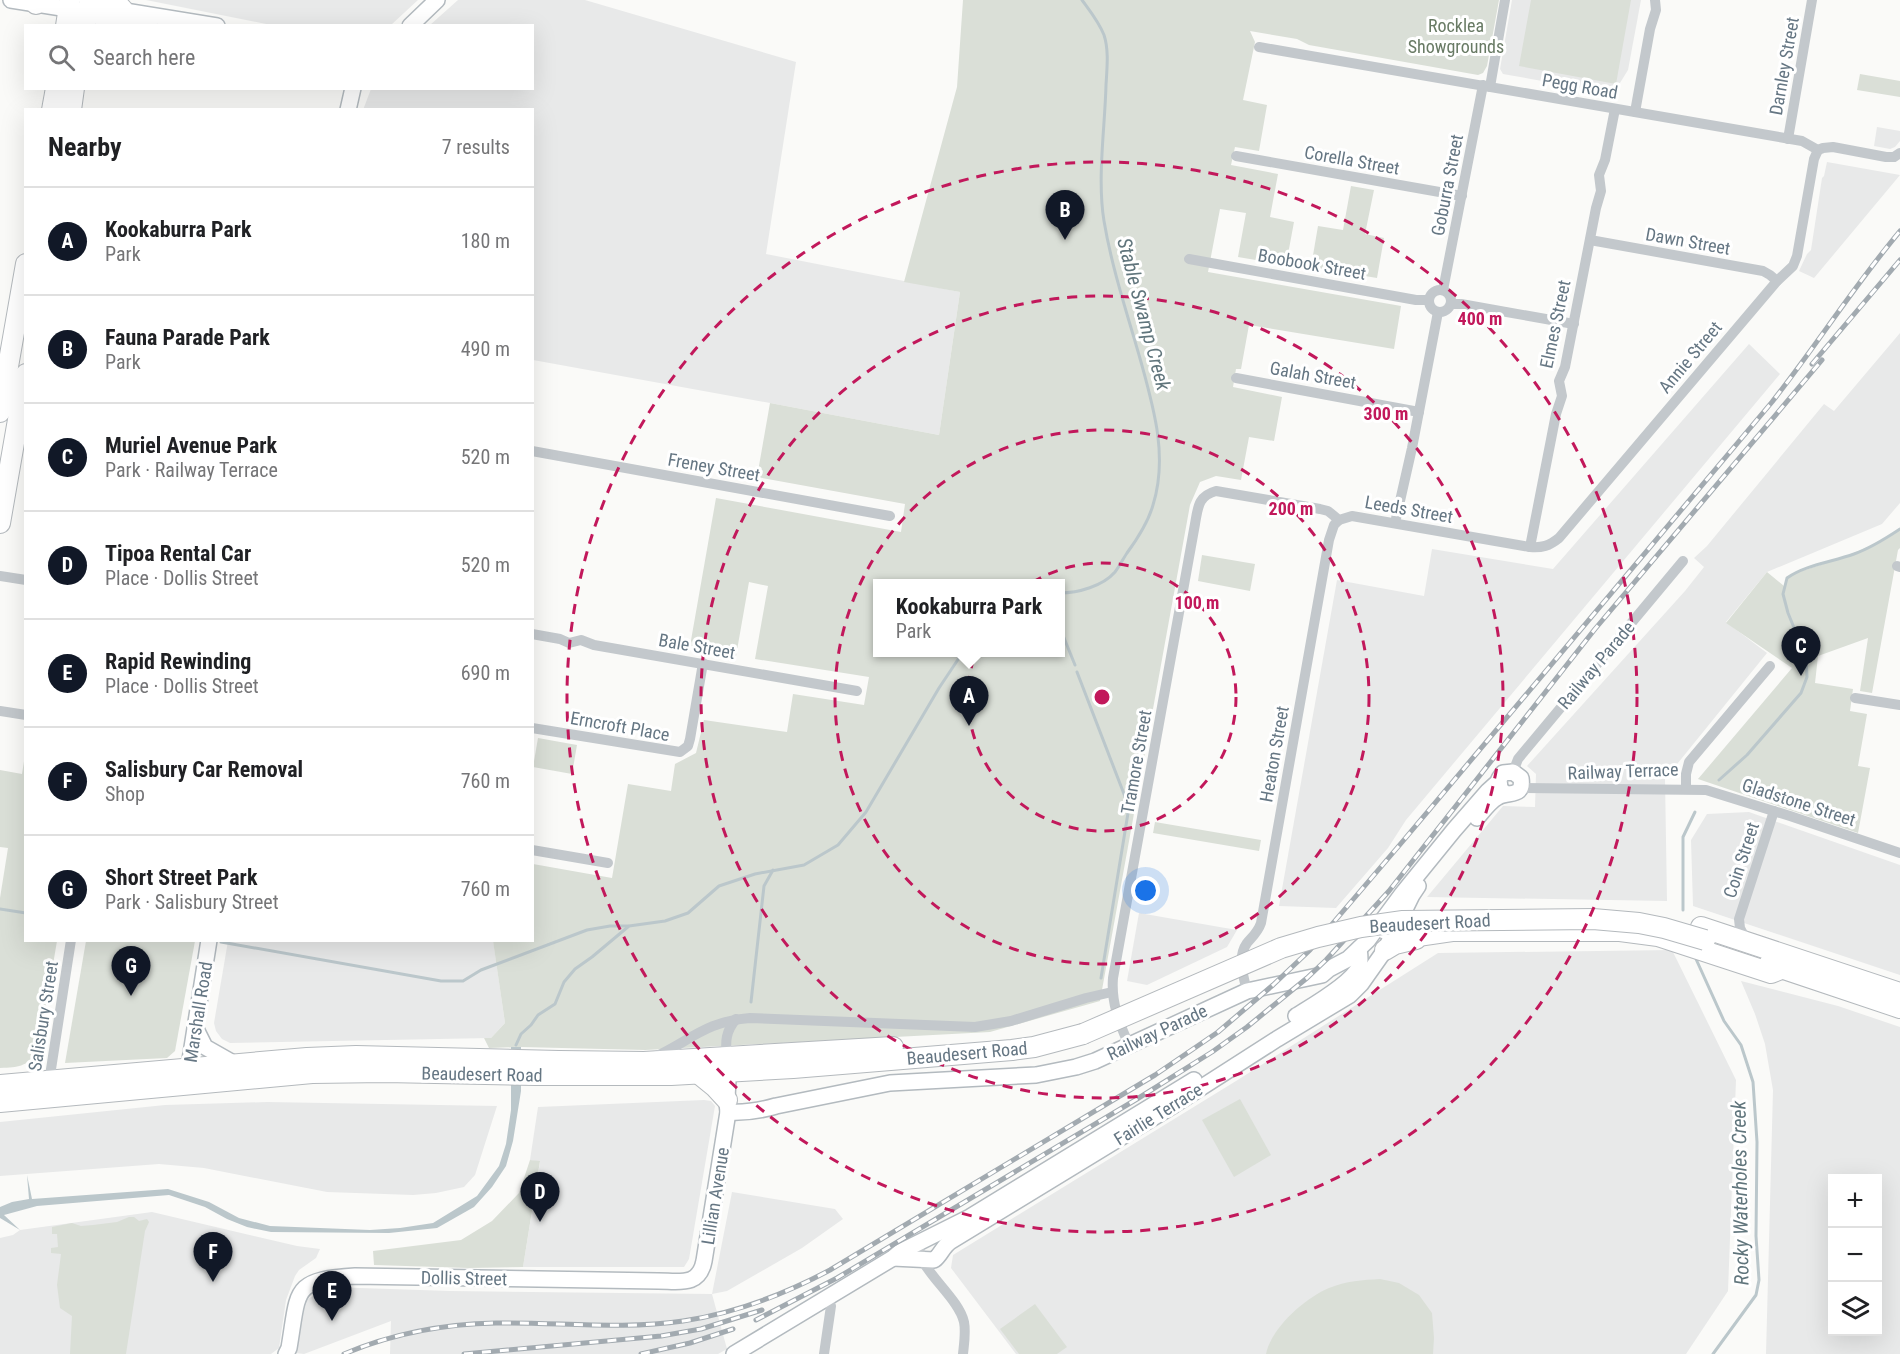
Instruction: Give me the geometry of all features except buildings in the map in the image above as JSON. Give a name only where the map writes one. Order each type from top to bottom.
[{"type":"highway","points":[[52,108],[56,90]]},
{"type":"highway","points":[[70,108],[74,90]]},
{"type":"highway","points":[[0,412],[24,275]]},
{"type":"highway","points":[[0,523],[20,441],[24,396]]},
{"type":"highway","name":"Beaudesert Road","points":[[536,1068],[644,1062],[733,1064],[1004,1041],[1081,1030],[1280,938],[1360,918],[1442,909],[1586,909],[1633,912],[1748,943],[1900,993]]},
{"type":"highway","points":[[1389,933],[1411,927],[1492,926],[1498,931]]},
{"type":"highway","points":[[1389,933],[1421,936],[1452,931],[1620,931],[1658,936],[1771,973],[1780,969]]},
{"type":"highway","name":"Beaudesert Road","points":[[1705,932],[1780,969],[1900,1008]]},
{"type":"highway","name":"Beaudesert Road","points":[[187,1076],[236,1064],[356,1056],[494,1066],[699,1074],[733,1064]]},
{"type":"highway","name":"Beaudesert Road","points":[[0,1102],[48,1089],[187,1076],[385,1072],[494,1066]]},
{"type":"highway","points":[[699,1074],[715,1087],[728,1106]]},
{"type":"highway","name":"Beaudesert Road","points":[[0,1085],[48,1089]]},
{"type":"street","points":[[10,0],[38,2],[139,24]]},
{"type":"street","points":[[412,24],[437,0]]},
{"type":"street","name":"Goburra Street","points":[[1443,290],[1505,0]]},
{"type":"street","points":[[1635,112],[1650,29],[1656,10],[1655,0]]},
{"type":"street","name":"Darnley Street","points":[[1788,138],[1812,0]]},
{"type":"street","points":[[78,12],[118,5],[208,24]]},
{"type":"street","name":"Pegg Road","points":[[1258,47],[1788,138],[1806,142],[1818,150],[1833,147],[1886,157],[1897,155]]},
{"type":"street","points":[[348,108],[353,90]]},
{"type":"street","name":"Elmes Street","points":[[1530,547],[1556,414],[1561,399],[1559,381],[1565,367],[1574,324],[1601,190],[1599,176],[1605,160],[1615,109]]},
{"type":"street","name":"Annie Street","points":[[1530,547],[1540,548],[1550,545],[1559,538],[1777,281],[1790,270],[1795,262],[1814,159],[1818,150]]},
{"type":"street","name":"Corella Street","points":[[1236,156],[1462,196]]},
{"type":"street","name":"Dawn Street","points":[[1590,240],[1763,272],[1777,281]]},
{"type":"street","name":"Boobook Street","points":[[1189,259],[1416,300],[1429,300]]},
{"type":"street","points":[[1443,290],[1449,294],[1451,304],[1447,310],[1438,312],[1430,306],[1429,300],[1436,291],[1443,290]]},
{"type":"street","points":[[1451,304],[1574,324]]},
{"type":"street","points":[[1395,523],[1438,312]]},
{"type":"street","name":"Galah Street","points":[[1236,378],[1419,412]]},
{"type":"street","name":"Freney Street","points":[[534,451],[890,516]]},
{"type":"street","name":"Leeds Street","points":[[1216,491],[1329,511],[1339,520],[1352,516],[1530,547]]},
{"type":"street","name":"Tramore Street","points":[[1129,1045],[1118,1020],[1112,992],[1198,508],[1201,500],[1207,494],[1216,491]]},
{"type":"street","name":"Heaton Street","points":[[1247,991],[1241,966],[1242,956],[1246,944],[1257,932],[1261,923],[1329,540],[1334,525],[1339,520]]},
{"type":"street","name":"Railway Parade","points":[[1513,772],[1518,759],[1683,561]]},
{"type":"street","points":[[0,576],[24,580]]},
{"type":"street","name":"Bale Street","points":[[534,634],[569,643],[583,640],[594,645],[857,691]]},
{"type":"street","name":"Erncroft Place","points":[[534,728],[680,752],[688,746],[690,739],[703,663]]},
{"type":"street","name":"Railway Terrace","points":[[1508,788],[1686,789],[1689,762],[1770,666]]},
{"type":"street","points":[[1855,698],[1900,705]]},
{"type":"street","points":[[0,711],[24,715]]},
{"type":"street","points":[[1508,788],[1521,778],[1513,772]]},
{"type":"street","name":"Railway Parade","points":[[728,1106],[744,1113],[890,1083],[1058,1072],[1095,1061],[1247,991],[1322,975],[1348,959],[1368,940],[1389,933],[1401,894],[1488,791],[1508,788]]},
{"type":"street","name":"Gladstone Street","points":[[1686,789],[1719,793],[1900,853]]},
{"type":"street","name":"Coin Street","points":[[1748,943],[1740,928],[1739,919],[1774,811]]},
{"type":"street","points":[[534,850],[608,863]]},
{"type":"street","name":"Coin Street","points":[[1705,932],[1728,927],[1739,919]]},
{"type":"street","name":"Fairlie Terrace","points":[[938,1257],[942,1248],[951,1241],[1350,995],[1355,981],[1389,933]]},
{"type":"street","name":"Salisbury Street","points":[[48,1089],[71,942]]},
{"type":"street","name":"Marshall Road","points":[[187,1076],[209,942]]},
{"type":"street","points":[[1322,975],[1340,976],[1355,981],[1360,965],[1359,949]]},
{"type":"street","name":"Fairlie Terrace","points":[[734,1354],[827,1299],[900,1252],[970,1217],[1274,1031],[1328,995],[1355,981]]},
{"type":"street","name":"Beaudesert Road","points":[[644,1062],[714,1024],[736,1019],[975,1027],[1011,1021],[1112,992]]},
{"type":"street","points":[[733,1064],[726,1042],[728,1031],[736,1019]]},
{"type":"street","points":[[195,1028],[205,1047],[236,1064]]},
{"type":"street","name":"Lillian Avenue","points":[[697,1278],[704,1261],[733,1064]]},
{"type":"street","points":[[920,1243],[919,1250],[922,1260],[957,1304],[964,1323],[966,1354]]},
{"type":"street","points":[[893,1258],[934,1260],[938,1257]]},
{"type":"street","points":[[938,1257],[938,1270],[943,1286]]},
{"type":"street","name":"Dollis Street","points":[[286,1354],[290,1348],[300,1294],[309,1284],[331,1277],[658,1281],[685,1281],[697,1278]]},
{"type":"street","points":[[824,1354],[831,1306],[827,1299]]},
{"type":"shaded area","points":[[146,0],[418,0],[392,24],[266,24]]},
{"type":"shaded area","points":[[458,0],[585,0],[796,62],[766,254],[960,292],[939,435],[534,360],[534,108],[364,108],[371,90],[534,90],[534,24],[431,24]]},
{"type":"shaded area","points":[[1512,0],[1641,0],[1628,70],[1615,91],[1609,93],[1503,74],[1500,69]]},
{"type":"shaded area","points":[[1877,127],[1900,131],[1900,141],[1890,149],[1874,146]]},
{"type":"shaded area","points":[[1827,162],[1900,175],[1814,278],[1799,271],[1811,250],[1822,178]]},
{"type":"shaded area","points":[[1900,333],[1900,503],[1882,524],[1767,572],[1726,622],[1767,653],[1665,779],[1667,901],[1427,897],[1503,806],[1535,807],[1536,774],[1527,766],[1685,591],[1704,567],[1694,558],[1707,546],[1824,404],[1834,411]]},
{"type":"shaded area","points":[[1749,344],[1780,374],[1406,820],[1388,848],[1336,908],[1279,906],[1337,580],[1424,596],[1432,549],[1553,569]]},
{"type":"shaded area","points":[[1749,812],[1900,865],[1900,975],[1693,906],[1691,840],[1707,814]]},
{"type":"shaded area","points":[[1139,913],[1237,930],[1227,947],[1147,985],[1127,981]]},
{"type":"shaded area","points":[[228,942],[493,942],[505,1023],[491,1038],[230,1043],[222,1039],[214,1023]]},
{"type":"shaded area","points":[[1672,950],[1736,1080],[1728,1291],[1686,1354],[1016,1354],[951,1268],[953,1255],[1236,1081],[1438,953]]},
{"type":"shaded area","points":[[1741,981],[1838,1006],[1900,1027],[1900,1354],[1766,1354],[1773,1090],[1765,1044]]},
{"type":"shaded area","points":[[511,1047],[521,1047],[521,1091],[513,1141],[506,1166],[492,1187],[474,1207],[437,1228],[389,1233],[271,1232],[247,1227],[205,1207],[169,1195],[37,1206],[4,1215],[20,1230],[0,1218],[0,1207],[29,1199],[27,1175],[32,1199],[168,1189],[209,1202],[239,1218],[270,1226],[370,1230],[433,1223],[477,1196],[499,1166],[506,1144],[511,1110]]},
{"type":"shaded area","points":[[711,1101],[715,1106],[689,1259],[684,1267],[523,1267],[540,1162],[530,1160],[538,1107]]},
{"type":"shaded area","points":[[267,1102],[497,1106],[475,1175],[464,1187],[436,1193],[413,1195],[327,1192],[204,1168],[159,1164],[0,1176],[0,1122],[165,1105]]},
{"type":"shaded area","points":[[732,1192],[835,1209],[843,1219],[802,1248],[727,1291],[712,1294]]},
{"type":"shaded area","points":[[152,1212],[297,1246],[320,1249],[316,1258],[299,1270],[295,1276],[286,1300],[279,1348],[271,1354],[0,1354],[0,1238],[13,1235],[20,1230]]},
{"type":"shaded area","points":[[330,1287],[450,1291],[712,1294],[727,1349],[718,1354],[390,1354],[391,1321],[304,1354],[296,1353],[304,1301]]},
{"type":"green space","name":"Rocklea Showgrounds","points":[[963,0],[1499,0],[1487,66],[1483,73],[1478,75],[1309,45],[1297,39],[1250,31],[1255,42],[1243,100],[1267,105],[1259,151],[1235,147],[1231,165],[1278,174],[1270,217],[1294,222],[1286,265],[1238,257],[1246,213],[1220,209],[1208,272],[1401,306],[1394,349],[1249,325],[1241,369],[1236,369],[1233,387],[1282,397],[1274,441],[1249,437],[1241,480],[1216,476],[1200,482],[1190,505],[1100,1001],[990,1032],[645,1050],[489,1048],[484,1038],[491,1038],[505,1023],[493,942],[534,942],[534,864],[612,878],[628,784],[671,791],[675,764],[696,753],[704,720],[787,732],[793,694],[864,705],[869,677],[755,659],[768,586],[749,582],[736,656],[690,646],[716,498],[901,532],[905,504],[757,477],[770,403],[939,435],[960,292],[904,282],[957,87]]},
{"type":"green space","points":[[1531,0],[1631,0],[1616,84],[1519,66]]},
{"type":"green space","points":[[1860,74],[1900,81],[1900,97],[1857,90]]},
{"type":"green space","points":[[1351,186],[1374,190],[1365,234],[1384,238],[1377,278],[1311,267],[1318,226],[1343,230]]},
{"type":"green space","points":[[1900,529],[1900,548],[1872,693],[1860,691],[1868,638],[1818,656],[1815,683],[1853,689],[1850,711],[1867,714],[1858,766],[1870,768],[1858,833],[1698,779],[1792,668],[1726,623],[1767,572],[1784,586],[1787,578],[1793,574],[1861,550]]},
{"type":"green space","points":[[1202,555],[1255,564],[1250,591],[1198,581]]},
{"type":"green space","points":[[538,738],[577,745],[572,774],[534,767]]},
{"type":"green space","points":[[24,761],[24,942],[57,942],[38,1053],[21,1065],[0,1068],[0,898],[8,848],[0,847],[0,770],[22,774]]},
{"type":"green space","points":[[1155,822],[1261,840],[1259,851],[1153,833]]},
{"type":"green space","points":[[86,942],[195,942],[175,1051],[167,1058],[65,1063]]},
{"type":"green space","points":[[1240,1099],[1271,1155],[1234,1177],[1202,1120]]},
{"type":"green space","points":[[530,1160],[540,1161],[523,1267],[374,1265],[373,1251],[461,1240],[492,1221],[519,1193]]},
{"type":"green space","points":[[134,1217],[139,1221],[147,1219],[149,1222],[145,1231],[126,1354],[70,1354],[72,1316],[60,1308],[57,1285],[61,1254],[51,1253],[51,1248],[58,1247],[57,1234],[52,1234],[52,1227],[72,1223],[81,1226],[117,1222]]},
{"type":"green space","points":[[1380,1279],[1399,1283],[1419,1295],[1432,1313],[1433,1354],[1266,1354],[1269,1344],[1282,1324],[1310,1299],[1329,1288],[1342,1284]]},
{"type":"green space","points":[[1035,1304],[1067,1347],[1057,1354],[1019,1354],[1000,1329]]},
{"type":"waterway","name":"Stable Swamp Creek","points":[[1065,593],[1090,588],[1115,572],[1148,518],[1153,505],[1159,469],[1158,433],[1146,380],[1107,239],[1102,205],[1101,171],[1107,47],[1100,26],[1082,0]]},
{"type":"waterway","points":[[1719,780],[1747,755],[1801,693],[1807,677],[1806,657],[1788,613],[1783,594],[1787,578],[1810,567],[1860,552],[1900,529]]},
{"type":"waterway","points":[[1065,640],[1075,665]]},
{"type":"waterway","name":"Stable Swamp Creek","points":[[516,1045],[521,1034],[538,1015],[555,1004],[564,982],[575,969],[629,926],[665,921],[688,913],[719,886],[755,874],[804,865],[838,845],[866,812],[960,657]]},
{"type":"waterway","points":[[1077,672],[1129,807],[1101,978]]},
{"type":"waterway","points":[[1683,910],[1683,837],[1695,812]]},
{"type":"waterway","points":[[751,1002],[764,886],[773,870]]},
{"type":"waterway","points":[[0,909],[24,913]]},
{"type":"waterway","points":[[221,942],[441,981],[463,981],[481,970],[587,930],[628,926]]},
{"type":"waterway","name":"Rocky Waterholes Creek","points":[[1696,959],[1724,1021],[1741,1045],[1753,1082],[1757,1142],[1756,1236],[1759,1280],[1756,1295],[1713,1354]]},
{"type":"railway","points":[[344,1354],[418,1331],[457,1325],[496,1323],[660,1324],[703,1318],[759,1302],[830,1270],[1155,1075],[1218,1032],[1310,950],[1403,841],[1772,402],[1900,231]]},
{"type":"railway","points":[[1812,364],[1900,260]]},
{"type":"railway","points":[[756,1320],[837,1278],[1137,1099],[1212,1052],[1307,978],[1389,891],[1595,629],[1822,360]]},
{"type":"railway","points":[[464,1354],[661,1336],[701,1329],[762,1310]]},
{"type":"railway","points":[[641,1354],[690,1343],[733,1329]]},
{"type":"place","name":"Fauna Parade Park","points":[[1065,240]]},
{"type":"place","name":"Muriel Avenue Park","points":[[1801,676]]},
{"type":"place","name":"Kookaburra Park","points":[[969,726]]},
{"type":"place","name":"Short Street Park","points":[[131,996]]},
{"type":"place","name":"Tipoa Rental Car","points":[[540,1222]]},
{"type":"place","name":"Salisbury Car Removal","points":[[213,1282]]},
{"type":"place","name":"Rapid Rewinding","points":[[332,1321]]}]
